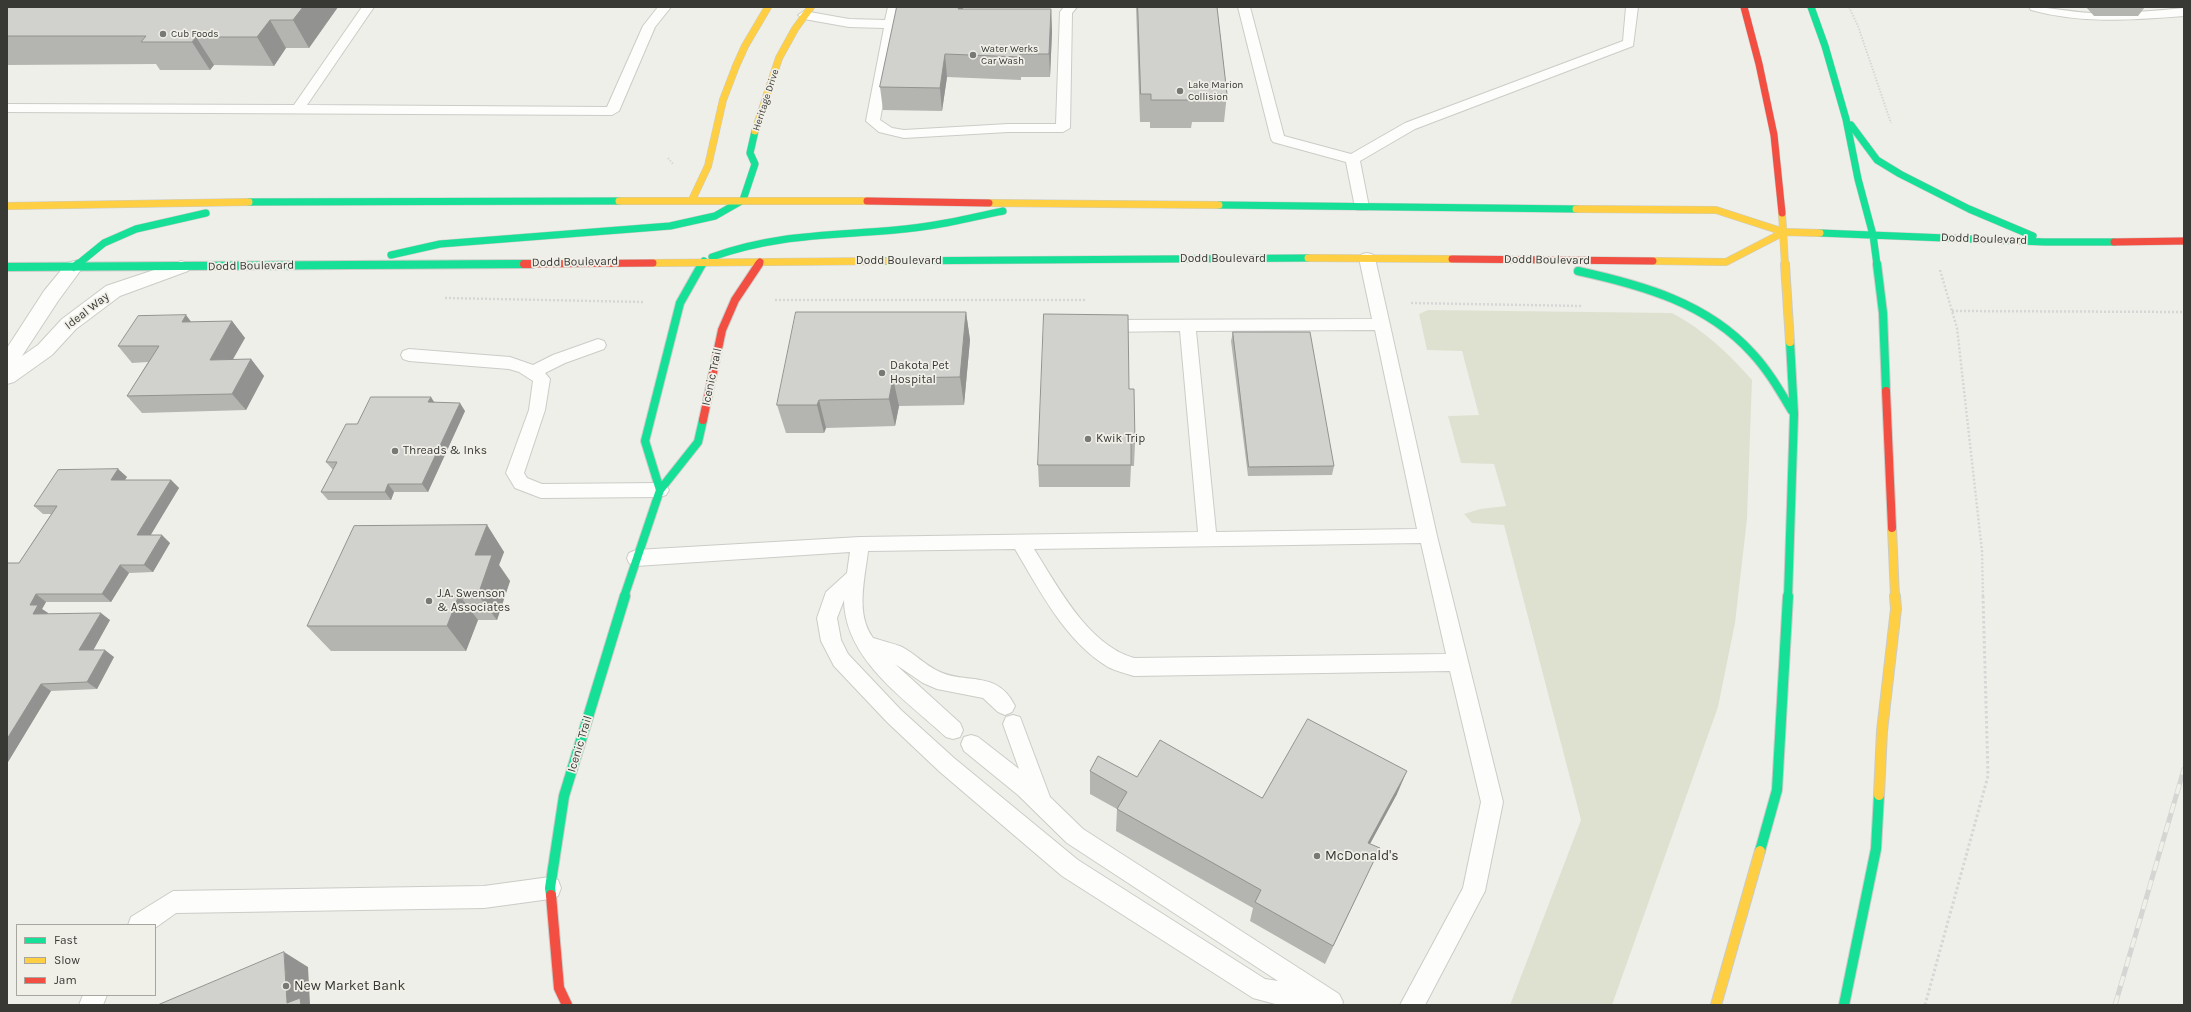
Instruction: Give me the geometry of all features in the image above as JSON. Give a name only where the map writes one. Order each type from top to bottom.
[{"type":"main road","points":[[692,200],[708,166],[724,100],[736,66],[745,46],[768,7]]},
{"type":"main road","points":[[1716,1005],[1777,790],[1789,587],[1794,414],[1784,232],[1774,136],[1759,64],[1744,7]]},
{"type":"main road","points":[[1811,7],[1825,46],[1846,119],[1858,179],[1873,235],[1883,313],[1896,609],[1882,731],[1876,849],[1844,1005]]},
{"type":"main road","name":"Heritage Drive","points":[[743,200],[755,164],[750,153],[762,110],[780,58],[789,38],[808,11]]},
{"type":"main road","points":[[1846,119],[1877,160],[1900,174],[1969,209],[2045,242]]},
{"type":"main road","points":[[327,265],[381,257],[440,244],[670,226],[715,216],[743,200]]},
{"type":"main road","name":"Dodd Boulevard","points":[[7,206],[272,202],[743,200],[1716,210],[1784,232],[2045,242],[2184,241]]},
{"type":"main road","points":[[74,267],[104,243],[136,229],[188,216],[272,202]]},
{"type":"main road","points":[[660,490],[645,441],[680,303],[704,261],[726,250],[764,240],[919,228],[1049,202]]},
{"type":"main road","name":"Dodd Boulevard","points":[[7,267],[181,267],[704,261],[760,262],[1367,258],[1726,262],[1784,232]]},
{"type":"main road","points":[[1512,260],[1623,279],[1665,293],[1696,308],[1713,318],[1757,360],[1779,388],[1794,414]]},
{"type":"main road","name":"Icenic Trail","points":[[567,1005],[559,988],[550,888],[564,796],[636,558],[660,490],[698,442],[722,330],[734,300],[760,262]]},
{"type":"street","points":[[7,364],[52,296],[74,267]]},
{"type":"street","name":"Ideal Way","points":[[7,377],[45,350],[69,324],[113,291],[181,267]]},
{"type":"lane","points":[[298,109],[368,7]]},
{"type":"lane","points":[[7,108],[612,111],[649,26],[665,7]]},
{"type":"lane","points":[[894,7],[875,108],[874,121],[879,128],[890,132],[904,134],[1008,128],[1063,128],[1066,12],[1071,7]]},
{"type":"lane","points":[[1244,7],[1278,139],[1353,160],[1410,126],[1629,43],[1632,7]]},
{"type":"lane","points":[[2035,7],[2046,10],[2108,18],[2184,12]]},
{"type":"lane","points":[[808,11],[849,23],[890,24]]},
{"type":"lane","points":[[1353,160],[1362,207]]},
{"type":"lane","points":[[1367,258],[1428,536],[1492,802],[1474,891],[1412,1005]]},
{"type":"lane","points":[[1087,326],[1382,324]]},
{"type":"lane","points":[[1187,325],[1208,539]]},
{"type":"lane","points":[[532,373],[559,359],[598,345]]},
{"type":"lane","points":[[409,355],[510,363],[542,379],[536,410],[515,473],[521,484],[541,491],[660,490]]},
{"type":"lane","points":[[636,558],[860,544],[1428,536]]},
{"type":"lane","points":[[1020,542],[1068,616],[1097,649],[1116,661],[1134,667],[1459,662]]},
{"type":"lane","points":[[860,544],[853,603],[858,632],[874,655],[954,730]]},
{"type":"lane","points":[[856,575],[833,598],[827,618],[831,641],[841,660],[894,716],[947,766],[1070,868],[1261,990],[1334,1003]]},
{"type":"lane","points":[[867,645],[895,653],[930,677],[944,683],[978,687],[990,692],[1009,715],[1041,803]]},
{"type":"lane","points":[[971,744],[1026,788],[1075,836],[1334,1003]]},
{"type":"lane","points":[[140,924],[173,902],[484,896],[550,888]]},
{"type":"path","points":[[1849,7],[1858,26],[1898,144],[1900,174]]},
{"type":"path","points":[[1925,1005],[1988,776],[1982,551],[1957,328],[1929,238]]},
{"type":"path","points":[[437,298],[680,303]]},
{"type":"path","points":[[734,300],[1094,300]]},
{"type":"path","points":[[1377,302],[1585,306]]},
{"type":"path","points":[[1952,311],[2184,312]]},
{"type":"green space","points":[[1428,310],[1672,313],[1705,334],[1752,380],[1747,519],[1735,623],[1718,707],[1612,1005],[1510,1005],[1581,820],[1504,525],[1472,523],[1464,514],[1480,509],[1506,506],[1494,464],[1461,463],[1448,416],[1479,415],[1462,351],[1427,350],[1419,314]]},
{"type":"building","points":[[7,7],[303,7],[293,20],[270,20],[257,37],[196,37],[192,42],[141,42],[146,36],[7,36]]},
{"type":"building","name":"Water Werks Car Wash","points":[[897,7],[959,7],[958,9],[1051,9],[1049,54],[1020,54],[1020,57],[945,54],[940,88],[880,87]]},
{"type":"building","name":"Lake Marion Collision","points":[[1138,7],[1217,7],[1227,94],[1193,94],[1193,100],[1151,100],[1151,94],[1141,94]]},
{"type":"building","points":[[796,312],[966,312],[960,377],[893,378],[889,399],[819,400],[817,405],[777,405]]},
{"type":"building","name":"Kwik Trip","points":[[1044,314],[1128,315],[1129,389],[1134,389],[1135,443],[1131,443],[1131,465],[1038,465]]},
{"type":"building","points":[[186,315],[182,322],[232,321],[210,360],[251,359],[232,394],[127,396],[159,346],[118,346],[138,316]]},
{"type":"building","points":[[1233,332],[1310,332],[1334,466],[1249,467]]},
{"type":"building","name":"Threads & Inks","points":[[371,397],[431,397],[428,402],[460,403],[422,484],[388,484],[385,492],[321,492],[337,462],[326,462],[346,424],[357,424]]},
{"type":"building","points":[[118,469],[111,480],[171,480],[137,535],[162,535],[144,565],[120,565],[102,594],[36,594],[30,605],[38,605],[33,614],[101,613],[79,650],[105,650],[87,682],[41,684],[7,739],[7,563],[19,563],[57,506],[34,506],[58,470]]},
{"type":"building","points":[[487,525],[475,555],[492,555],[478,595],[459,595],[447,626],[307,626],[354,526]]},
{"type":"building","points":[[1308,719],[1407,771],[1368,843],[1380,848],[1333,946],[1255,902],[1261,890],[1117,809],[1127,792],[1090,771],[1098,756],[1137,777],[1160,740],[1262,798]]},
{"type":"building","points":[[284,952],[287,1003],[300,998],[301,1005],[158,1005]]},
{"type":"railway","points":[[2115,1005],[2184,769]]},
{"type":"traffic: fast","points":[[1811,7],[1825,46],[1846,119],[1858,179],[1873,235],[1883,313],[1886,391]]},
{"type":"traffic: fast","points":[[1851,125],[1877,160],[1900,174],[1969,209],[2033,236]]},
{"type":"traffic: fast","points":[[391,255],[440,244],[670,226],[715,216],[743,200],[755,164],[750,153],[755,131]]},
{"type":"traffic: fast","points":[[249,202],[619,201]]},
{"type":"traffic: fast","points":[[1219,205],[1576,209]]},
{"type":"traffic: fast","points":[[712,257],[735,248],[780,238],[909,229],[1003,211]]},
{"type":"traffic: fast","points":[[74,267],[104,243],[136,229],[206,213]]},
{"type":"traffic: fast","points":[[1820,233],[2045,242],[2114,242]]},
{"type":"traffic: fast","points":[[885,261],[1308,258]]},
{"type":"traffic: fast","points":[[660,490],[645,441],[680,303],[704,261]]},
{"type":"traffic: fast","points":[[7,267],[524,264]]},
{"type":"traffic: fast","points":[[1578,271],[1650,289],[1694,308],[1715,320],[1734,335],[1752,353],[1773,381],[1792,411]]},
{"type":"traffic: fast","points":[[1760,851],[1777,790],[1789,587],[1794,414],[1790,342]]},
{"type":"traffic: fast","points":[[551,895],[550,888],[564,796],[636,558],[660,490],[698,442],[703,420]]},
{"type":"traffic: fast","points":[[1844,1005],[1876,849],[1879,795]]},
{"type":"traffic: slow","points":[[692,200],[708,166],[723,100],[736,66],[745,46],[768,7]]},
{"type":"traffic: slow","points":[[755,131],[779,58],[795,29],[811,7]]},
{"type":"traffic: slow","points":[[619,201],[867,201]]},
{"type":"traffic: slow","points":[[7,206],[249,202]]},
{"type":"traffic: slow","points":[[989,203],[1219,205]]},
{"type":"traffic: slow","points":[[1576,209],[1716,210],[1784,232],[1820,233]]},
{"type":"traffic: slow","points":[[1782,213],[1790,342]]},
{"type":"traffic: slow","points":[[1653,261],[1726,262],[1784,232]]},
{"type":"traffic: slow","points":[[1308,258],[1452,259]]},
{"type":"traffic: slow","points":[[653,263],[885,261]]},
{"type":"traffic: slow","points":[[1879,795],[1882,731],[1896,609],[1892,528]]},
{"type":"traffic: slow","points":[[1716,1005],[1760,851]]},
{"type":"traffic: jam","points":[[1744,7],[1759,64],[1774,135],[1782,213]]},
{"type":"traffic: jam","points":[[867,201],[989,203]]},
{"type":"traffic: jam","points":[[2114,242],[2184,241]]},
{"type":"traffic: jam","points":[[1452,259],[1653,261]]},
{"type":"traffic: jam","points":[[703,420],[722,330],[735,300],[760,262]]},
{"type":"traffic: jam","points":[[524,264],[653,263]]},
{"type":"traffic: jam","points":[[1886,391],[1892,528]]},
{"type":"traffic: jam","points":[[551,895],[559,988],[567,1005]]},
{"type":"place","name":"Cub Foods","points":[[163,34]]},
{"type":"place","name":"Water Werks Car Wash","points":[[973,55]]},
{"type":"place","name":"Lake Marion Collision","points":[[1180,91]]},
{"type":"place","name":"Dakota Pet Hospital","points":[[882,373]]},
{"type":"place","name":"Kwik Trip","points":[[1088,439]]},
{"type":"place","name":"Threads & Inks","points":[[395,451]]},
{"type":"place","name":"J.A. Swenson & Associates","points":[[429,601]]},
{"type":"place","name":"McDonald's","points":[[1317,856]]},
{"type":"place","name":"New Market Bank","points":[[286,986]]}]
